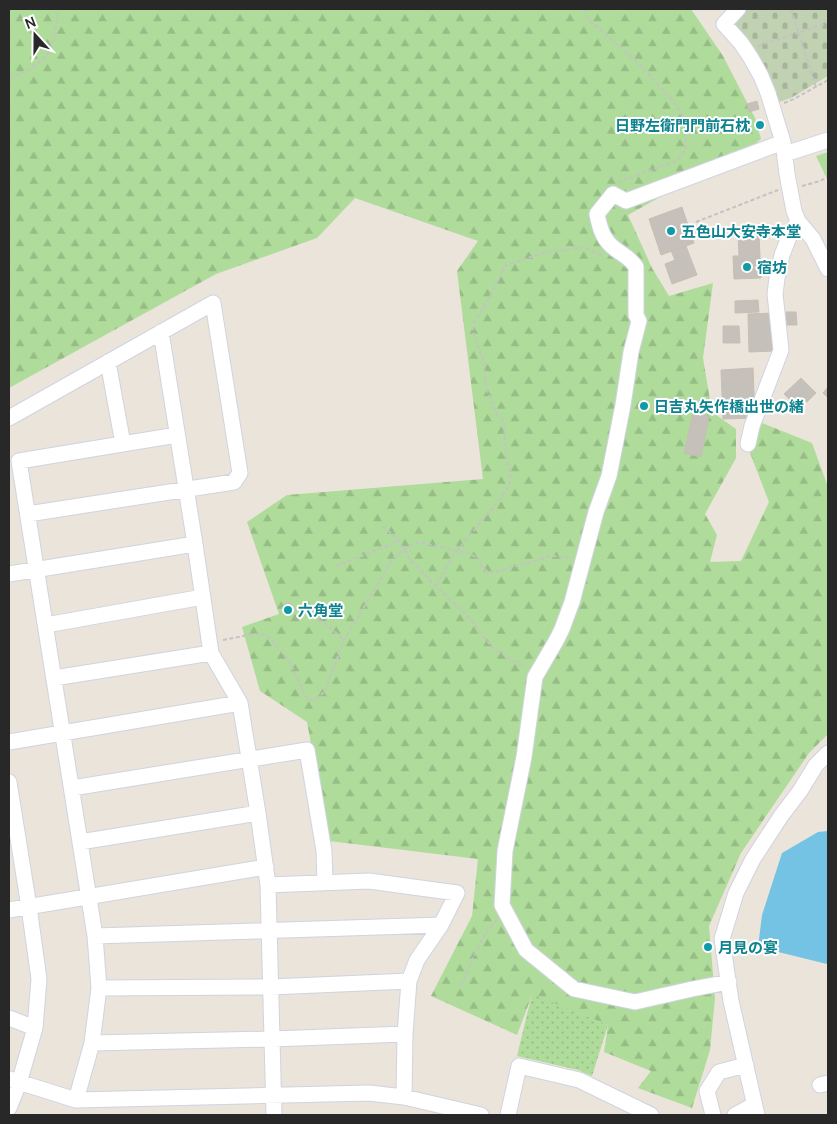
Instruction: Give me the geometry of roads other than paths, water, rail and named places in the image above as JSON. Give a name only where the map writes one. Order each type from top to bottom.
[{"type":"street","points":[[738,9],[724,24],[741,42],[761,76],[773,108],[784,148],[794,211],[798,221],[813,239],[828,269]]},
{"type":"street","points":[[729,982],[635,1002],[574,989],[526,950],[502,905],[505,851],[524,757],[535,677],[562,629],[572,602],[596,512],[609,476],[631,352],[639,321],[636,314],[636,267],[633,261],[615,250],[604,238],[599,227],[597,214],[613,194],[626,201],[784,148],[828,140]]},
{"type":"street","points":[[748,444],[752,426],[781,350],[775,294],[776,286],[782,255],[798,221]]},
{"type":"street","points":[[9,418],[213,303],[240,472],[234,482],[28,514]]},
{"type":"street","points":[[161,332],[210,647],[240,703],[266,867],[270,931],[274,1115]]},
{"type":"street","points":[[108,362],[123,444]]},
{"type":"street","points":[[76,1100],[92,1043],[99,988],[95,936],[20,461],[177,435]]},
{"type":"street","points":[[9,574],[195,544]]},
{"type":"street","points":[[46,625],[203,597]]},
{"type":"street","points":[[54,678],[210,647]]},
{"type":"street","points":[[9,742],[240,703]]},
{"type":"street","points":[[72,788],[307,750],[324,851],[324,883]]},
{"type":"street","points":[[756,1111],[731,1002],[722,939],[736,893],[753,859],[816,765],[828,753]]},
{"type":"street","points":[[9,782],[39,979],[35,1028],[14,1081],[9,1108]]},
{"type":"street","points":[[80,842],[258,813]]},
{"type":"street","points":[[9,910],[266,867]]},
{"type":"street","points":[[268,885],[369,881],[457,893],[441,925],[417,960],[409,981],[405,1034],[404,1097]]},
{"type":"street","points":[[95,936],[441,925]]},
{"type":"street","points":[[99,988],[271,987],[409,981]]},
{"type":"street","points":[[9,1018],[35,1028]]},
{"type":"street","points":[[92,1043],[405,1034]]},
{"type":"street","points":[[713,1115],[707,1091],[719,1072],[746,1065]]},
{"type":"street","points":[[508,1115],[519,1066],[579,1080],[651,1115]]},
{"type":"street","points":[[14,1081],[76,1100],[369,1094],[404,1097],[481,1115]]},
{"type":"street","points":[[735,1115],[748,1108],[756,1111]]},
{"type":"water","points":[[828,831],[828,963],[758,947],[762,915],[782,853],[818,832]]},
{"type":"place","name":"日野左衛門門前石枕","points":[[760,125]]},
{"type":"place","name":"五色山大安寺本堂","points":[[671,231]]},
{"type":"place","name":"宿坊","points":[[747,267]]},
{"type":"place","name":"日吉丸矢作橋出世の緒","points":[[644,406]]},
{"type":"place","name":"六角堂","points":[[288,610]]},
{"type":"place","name":"月見の宴","points":[[708,947]]}]
